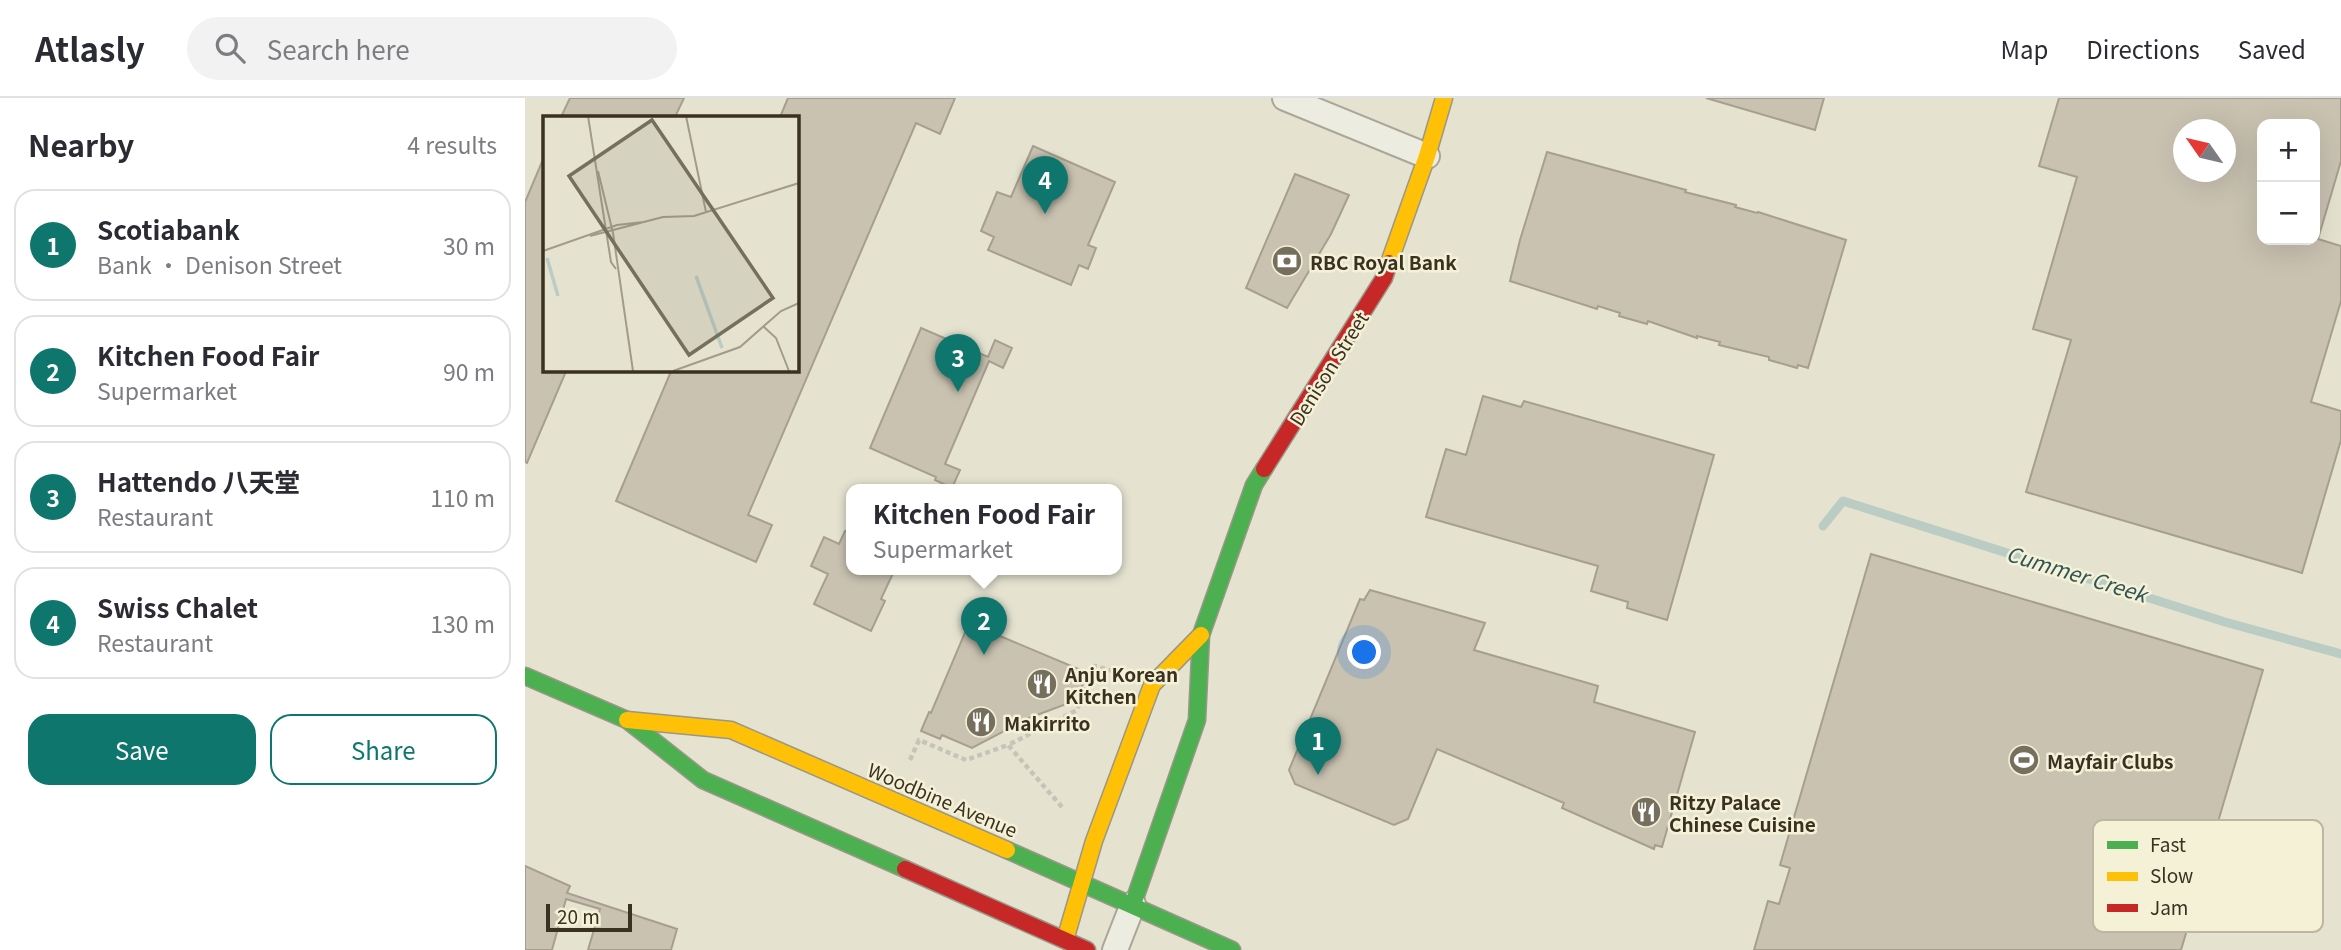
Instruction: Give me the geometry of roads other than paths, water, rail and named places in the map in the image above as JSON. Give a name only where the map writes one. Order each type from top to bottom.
[{"type":"main road","name":"Denison Street","points":[[1133,904],[1197,720],[1201,635],[1254,485],[1384,278],[1427,156],[1444,98]]},
{"type":"main road","name":"Denison Street","points":[[1071,947],[1082,882],[1094,841],[1152,685],[1201,635]]},
{"type":"main road","name":"Woodbine Avenue","points":[[525,676],[627,720],[703,780],[1071,947]]},
{"type":"main road","name":"Woodbine Avenue","points":[[627,720],[731,730],[1133,904],[1232,950]]},
{"type":"street","points":[[1285,98],[1427,156]]},
{"type":"street","name":"Denison Street","points":[[1115,950],[1133,904]]},
{"type":"waterway","name":"Cummer Creek","points":[[1823,526],[1843,501],[2225,622],[2341,654]]},
{"type":"place","name":"Swiss Chalet","points":[[1045,214]]},
{"type":"place","name":"RBC Royal Bank","points":[[1287,261]]},
{"type":"place","name":"Hattendo 八天堂","points":[[958,392]]},
{"type":"place","name":"Kitchen Food Fair","points":[[984,655]]},
{"type":"place","name":"Anju Korean Kitchen","points":[[1042,684]]},
{"type":"place","name":"Makirrito","points":[[981,722]]},
{"type":"place","name":"Mayfair Clubs","points":[[2024,760]]},
{"type":"place","name":"Scotiabank","points":[[1318,775]]},
{"type":"place","name":"Ritzy Palace Chinese Cuisine","points":[[1646,812]]}]
